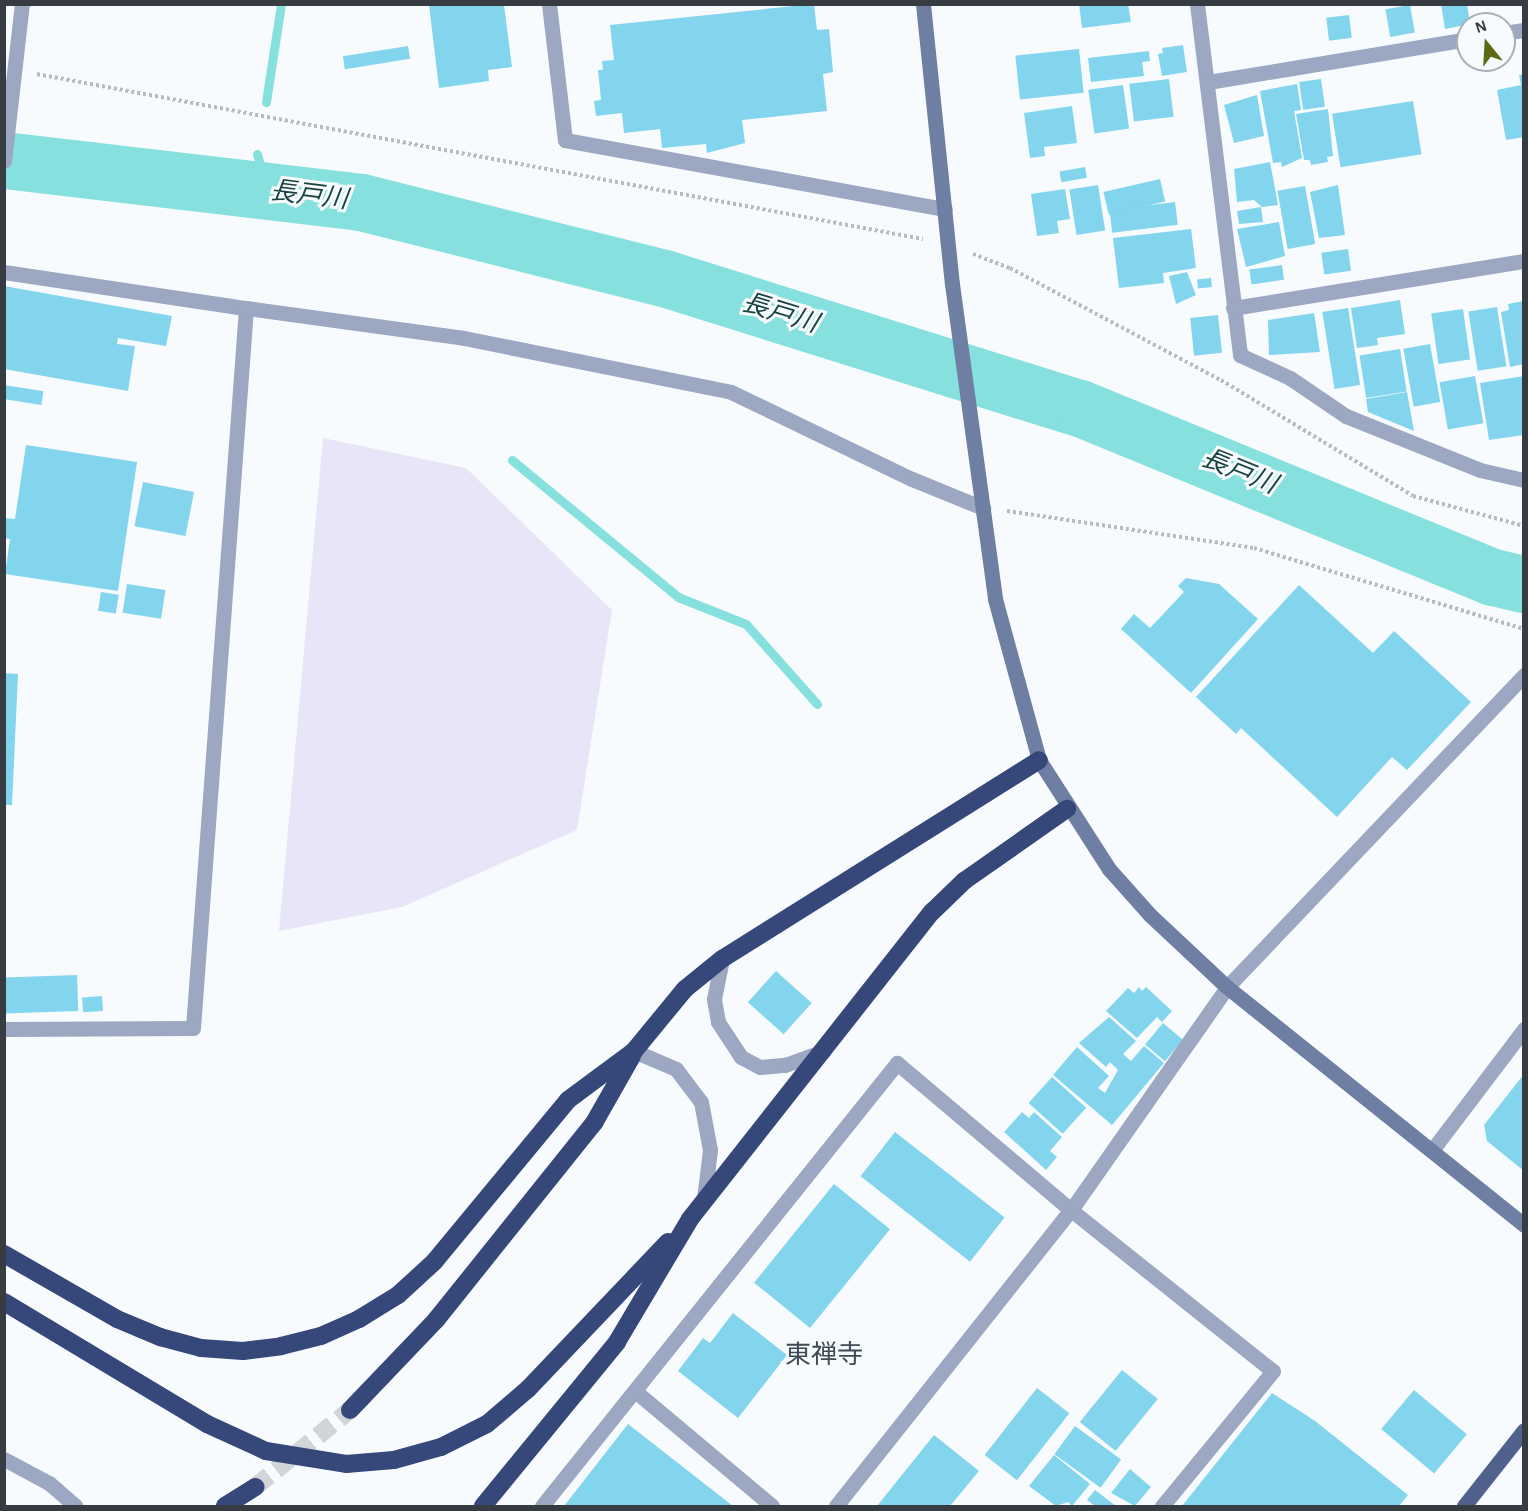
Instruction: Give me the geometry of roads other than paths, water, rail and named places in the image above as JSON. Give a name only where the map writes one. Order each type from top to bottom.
[{"type":"highway","points":[[350,1410],[436,1320],[594,1123],[634,1051],[686,989],[722,959],[1039,760]]},
{"type":"highway","points":[[483,1506],[617,1342],[704,1199],[824,1051],[932,912],[964,881],[1066,809]]},
{"type":"highway","points":[[4,1254],[52,1278],[117,1319],[160,1337],[201,1348],[243,1351],[321,1336],[398,1295],[434,1262],[568,1100],[634,1051]]},
{"type":"highway","points":[[4,1302],[207,1424],[266,1451],[346,1464],[394,1460],[441,1447],[487,1424],[528,1389],[690,1219]]},
{"type":"highway","points":[[225,1506],[255,1487]]},
{"type":"main road","points":[[1464,1506],[1524,1430]]},
{"type":"street","points":[[4,160],[16,87],[22,4]]},
{"type":"street","points":[[549,4],[565,140],[945,209]]},
{"type":"street","points":[[923,4],[952,284],[995,599],[1039,760],[1066,809],[1109,868],[1227,987],[1524,1225]]},
{"type":"street","points":[[1197,4],[1240,355],[1290,378],[1346,416],[1480,470],[1524,480]]},
{"type":"street","points":[[1208,82],[1456,41]]},
{"type":"street","points":[[1233,308],[1524,261]]},
{"type":"street","points":[[4,272],[464,338],[731,392],[912,479],[983,508]]},
{"type":"street","points":[[4,1029],[193,1028],[246,308]]},
{"type":"street","points":[[836,1506],[1071,1210],[1227,987],[1524,675]]},
{"type":"street","points":[[722,959],[716,1011],[726,1042],[741,1057],[760,1066],[785,1065],[824,1051]]},
{"type":"street","points":[[1432,1149],[1524,1029]]},
{"type":"street","points":[[634,1051],[676,1069],[701,1102],[710,1150],[704,1199]]},
{"type":"street","points":[[542,1506],[897,1063],[1071,1210],[1274,1371],[1162,1506]]},
{"type":"street","points":[[635,1391],[772,1506]]},
{"type":"street","points":[[4,1459],[49,1483],[75,1506]]},
{"type":"waterway","points":[[266,102],[281,4]]},
{"type":"waterway","points":[[257,154],[268,192]]},
{"type":"waterway","name":"長戸川","points":[[4,160],[361,202],[664,278],[1080,408],[1493,577],[1524,584]]},
{"type":"waterway","points":[[512,460],[678,597],[746,624],[817,704]]},
{"type":"tunnel","points":[[255,1487],[350,1410]]},
{"type":"district","name":"東禅寺","points":[[824,1356]]}]
